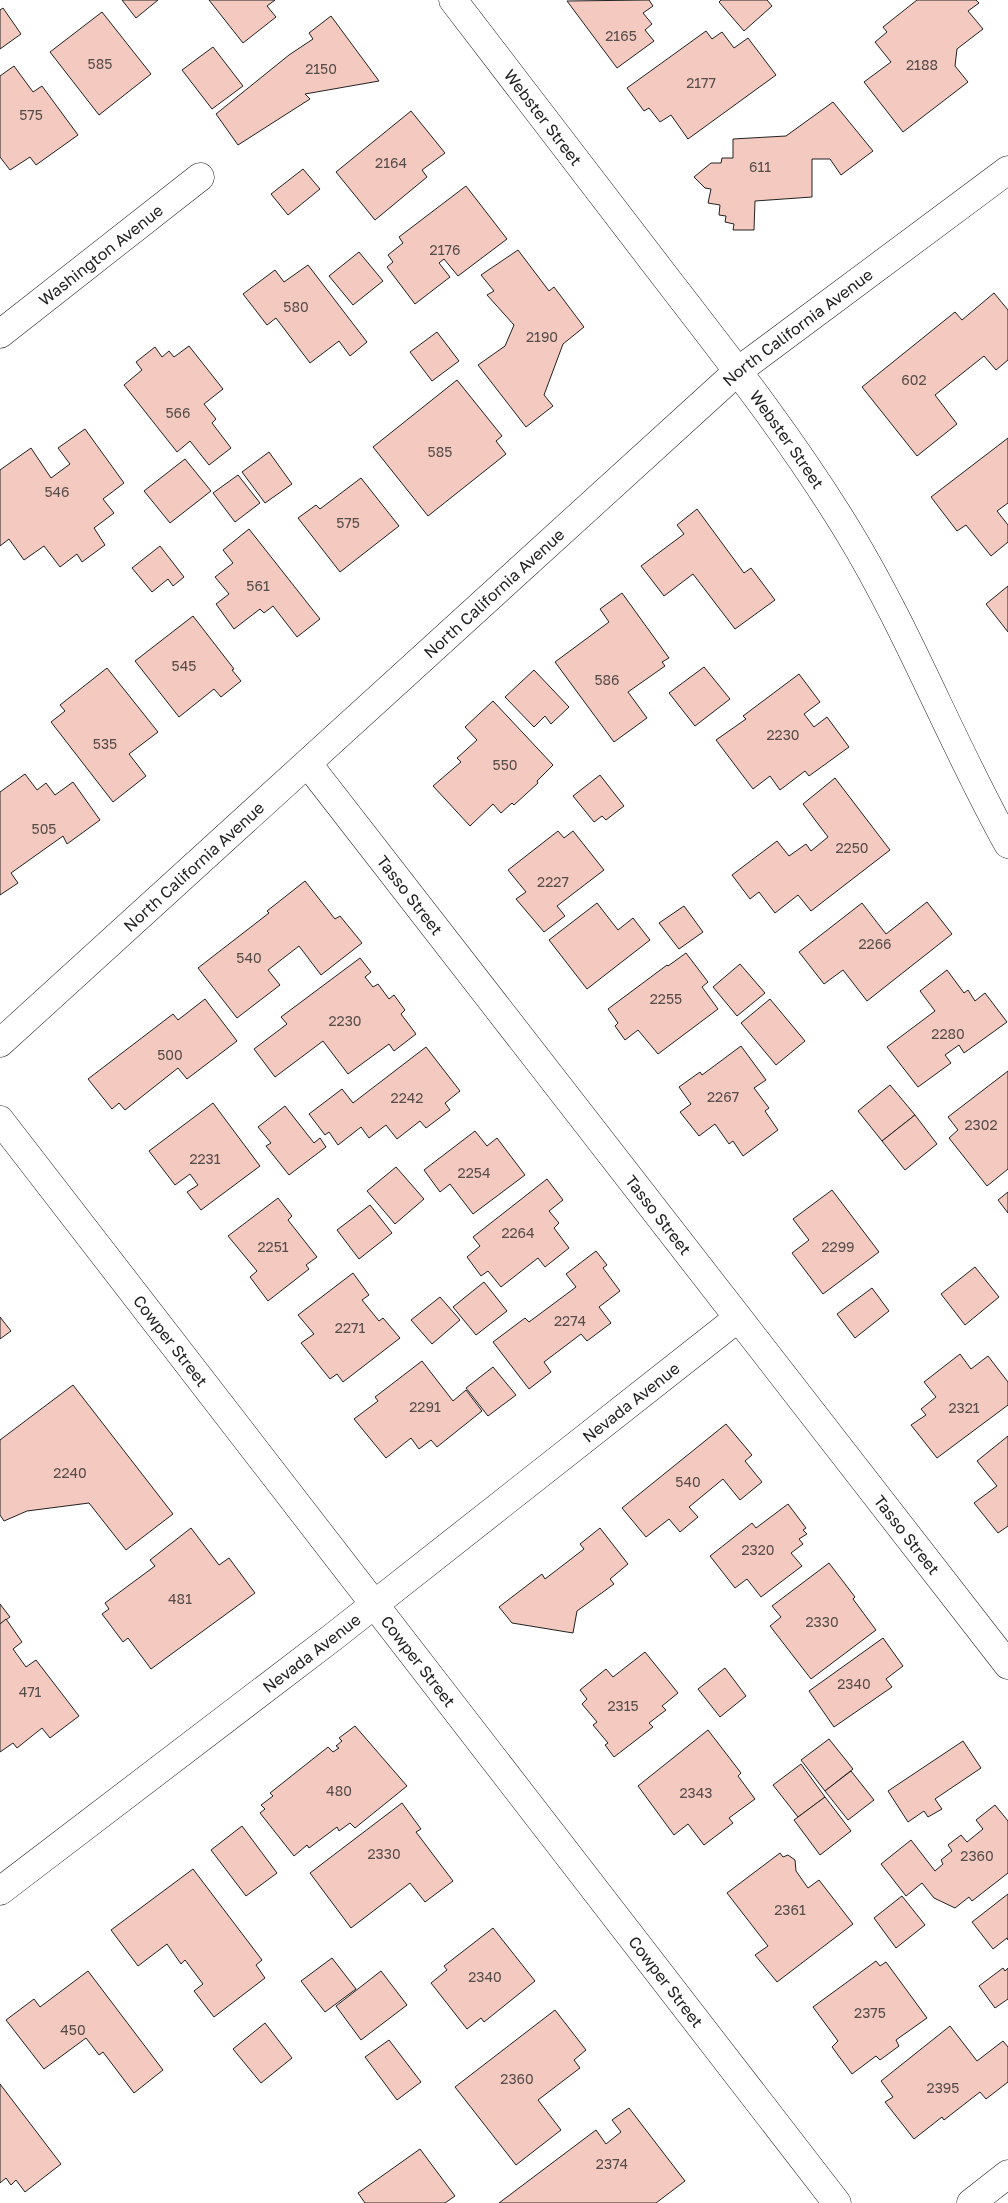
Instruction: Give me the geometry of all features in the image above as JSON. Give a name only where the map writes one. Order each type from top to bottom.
[{"type":"street","name":"Webster Street","points":[[453,0],[738,371],[812,475],[849,532],[893,612],[983,800],[1008,844]]},
{"type":"street","name":"North California Avenue","points":[[0,1043],[738,371],[1008,170]]},
{"type":"street","name":"Washington Avenue","points":[[0,334],[200,177]]},
{"type":"street","name":"Tasso Street","points":[[308,764],[1008,1665]]},
{"type":"street","name":"Cowper Street","points":[[0,1120],[836,2203]]},
{"type":"street","name":"Nevada Avenue","points":[[0,1891],[374,1604],[738,1318]]},
{"type":"street","points":[[971,2203],[1008,2174]]},
{"type":"building","points":[[122,0],[158,0],[136,18]]},
{"type":"building","points":[[209,0],[275,0],[267,6],[276,17],[243,43]]},
{"type":"building","points":[[649,0],[653,6],[643,13],[652,24],[645,30],[654,41],[617,68],[567,1]]},
{"type":"building","points":[[721,0],[767,0],[772,6],[744,31],[719,2]]},
{"type":"building","points":[[917,0],[976,0],[979,3],[968,11],[983,29],[957,49],[955,66],[968,82],[903,132],[864,82],[891,62],[875,42],[887,32],[883,27]]},
{"type":"building","points":[[3,8],[21,34],[0,49],[0,10]]},
{"type":"building","points":[[102,12],[151,74],[99,115],[50,52]]},
{"type":"building","points":[[331,16],[379,81],[305,94],[310,99],[238,145],[216,114],[289,55],[313,39],[309,33]]},
{"type":"building","points":[[706,31],[712,39],[722,32],[734,48],[748,38],[776,75],[688,139],[671,115],[660,122],[649,108],[644,111],[627,88]]},
{"type":"building","points":[[213,47],[243,86],[212,109],[182,70]]},
{"type":"building","points":[[14,66],[33,92],[42,86],[78,135],[36,165],[30,157],[10,170],[0,157],[0,76]]},
{"type":"building","points":[[833,102],[873,151],[841,175],[830,159],[812,159],[812,197],[755,201],[754,230],[733,230],[734,224],[725,222],[726,216],[719,215],[720,205],[708,203],[711,189],[705,188],[694,177],[711,163],[721,163],[722,158],[733,158],[733,139],[786,136]]},
{"type":"building","points":[[411,111],[445,153],[422,170],[427,177],[375,220],[336,172]]},
{"type":"building","points":[[303,169],[320,189],[288,215],[271,194]]},
{"type":"building","points":[[466,186],[507,239],[458,276],[444,259],[439,263],[450,277],[415,304],[387,267],[393,262],[388,255],[403,243],[399,237]]},
{"type":"building","points":[[518,250],[549,291],[554,287],[584,327],[563,344],[544,395],[553,406],[526,427],[478,365],[505,346],[514,325],[487,295],[494,291],[481,275]]},
{"type":"building","points":[[359,252],[383,281],[353,305],[329,276]]},
{"type":"building","points":[[308,265],[367,342],[350,356],[339,341],[310,363],[276,318],[267,325],[243,294],[275,270],[284,282]]},
{"type":"building","points":[[994,293],[1008,310],[1008,360],[996,370],[984,356],[935,395],[957,424],[917,456],[862,387],[955,312],[962,320]]},
{"type":"building","points":[[437,332],[459,361],[432,381],[410,352]]},
{"type":"building","points":[[189,346],[223,389],[204,404],[216,419],[212,423],[231,448],[209,465],[190,441],[177,452],[124,385],[142,370],[136,362],[155,347],[162,357],[169,351],[174,357]]},
{"type":"building","points":[[457,380],[502,436],[496,441],[506,454],[428,516],[373,447]]},
{"type":"building","points":[[85,429],[124,483],[103,499],[114,513],[94,528],[105,545],[82,562],[77,554],[60,567],[44,546],[24,560],[9,539],[0,546],[0,470],[31,448],[51,478],[70,464],[58,448]]},
{"type":"building","points":[[1008,438],[1008,503],[997,511],[1008,525],[1008,542],[991,556],[966,525],[957,531],[931,497]]},
{"type":"building","points":[[269,452],[292,484],[265,503],[242,472]]},
{"type":"building","points":[[185,459],[211,491],[170,523],[144,491]]},
{"type":"building","points":[[238,475],[260,503],[235,522],[213,493]]},
{"type":"building","points":[[361,478],[399,526],[340,572],[298,518],[316,505],[320,509]]},
{"type":"building","points":[[697,509],[744,573],[751,568],[775,600],[735,629],[693,574],[664,596],[641,566],[684,534],[677,525]]},
{"type":"building","points":[[249,529],[320,619],[297,637],[273,606],[264,613],[260,609],[234,629],[216,604],[229,594],[215,577],[233,563],[223,550]]},
{"type":"building","points":[[160,546],[184,577],[173,586],[168,579],[152,592],[132,568]]},
{"type":"building","points":[[1008,586],[1008,632],[986,604]]},
{"type":"building","points":[[622,593],[669,658],[662,662],[665,666],[628,692],[647,718],[614,742],[555,662],[609,622],[600,609]]},
{"type":"building","points":[[193,616],[241,681],[221,697],[214,689],[179,717],[135,661]]},
{"type":"building","points":[[704,667],[730,699],[695,726],[669,693]]},
{"type":"building","points":[[107,668],[158,732],[129,754],[146,776],[113,802],[51,722],[65,711],[60,705]]},
{"type":"building","points":[[534,670],[569,707],[551,724],[545,716],[534,727],[505,697]]},
{"type":"building","points":[[799,674],[820,702],[804,714],[814,727],[827,717],[849,747],[809,776],[805,771],[780,790],[770,776],[753,789],[716,740],[746,719],[743,716]]},
{"type":"building","points":[[493,701],[553,765],[537,781],[538,783],[514,805],[512,803],[501,813],[493,804],[470,826],[433,786],[461,762],[457,758],[477,740],[465,727]]},
{"type":"building","points":[[25,774],[37,790],[46,783],[55,795],[73,782],[100,820],[67,844],[63,836],[11,873],[18,883],[0,895],[0,792]]},
{"type":"building","points":[[600,775],[624,806],[606,820],[602,816],[594,822],[573,796]]},
{"type":"building","points":[[835,778],[890,850],[811,911],[798,895],[775,913],[759,892],[750,899],[732,875],[777,841],[789,856],[806,844],[811,851],[828,837],[803,804]]},
{"type":"building","points":[[558,831],[564,838],[573,831],[604,870],[557,906],[565,916],[544,932],[516,899],[526,892],[508,870]]},
{"type":"building","points":[[305,881],[335,919],[340,916],[362,943],[321,975],[299,946],[268,970],[280,985],[237,1018],[198,968],[269,913],[267,911]]},
{"type":"building","points":[[927,902],[952,934],[867,1001],[843,970],[824,984],[799,952],[862,903],[886,934]]},
{"type":"building","points":[[597,903],[618,930],[633,918],[650,940],[587,989],[549,940]]},
{"type":"building","points":[[684,906],[703,932],[679,949],[659,923]]},
{"type":"building","points":[[686,953],[708,982],[702,987],[718,1009],[658,1054],[638,1030],[625,1040],[615,1026],[618,1023],[608,1009]]},
{"type":"building","points":[[360,958],[371,972],[365,977],[373,987],[378,984],[389,999],[394,995],[405,1010],[401,1014],[416,1034],[394,1051],[389,1044],[348,1074],[323,1041],[275,1077],[254,1049],[287,1024],[281,1017]]},
{"type":"building","points":[[740,964],[765,993],[737,1016],[713,987]]},
{"type":"building","points":[[947,970],[964,993],[968,990],[975,1001],[985,993],[1007,1022],[964,1053],[959,1045],[945,1055],[951,1063],[918,1087],[887,1047],[935,1011],[920,991]]},
{"type":"building","points":[[205,999],[237,1041],[187,1079],[178,1068],[125,1110],[119,1103],[112,1109],[88,1079],[173,1014],[178,1020]]},
{"type":"building","points":[[770,999],[805,1041],[776,1065],[741,1023]]},
{"type":"building","points":[[741,1046],[766,1080],[754,1088],[769,1108],[765,1111],[778,1130],[743,1156],[733,1141],[729,1144],[715,1124],[699,1136],[680,1112],[691,1104],[679,1087],[700,1072],[702,1075]]},
{"type":"building","points":[[426,1047],[460,1091],[445,1103],[450,1110],[426,1128],[420,1121],[397,1139],[386,1125],[369,1138],[361,1127],[338,1145],[329,1132],[325,1135],[309,1114],[342,1089],[353,1103]]},
{"type":"building","points":[[1008,1071],[1008,1169],[987,1186],[949,1138],[958,1130],[948,1117]]},
{"type":"building","points":[[890,1085],[915,1115],[882,1141],[858,1111]]},
{"type":"building","points":[[213,1103],[260,1166],[201,1210],[187,1192],[198,1185],[190,1174],[175,1185],[149,1151]]},
{"type":"building","points":[[285,1106],[314,1143],[320,1138],[326,1147],[289,1175],[266,1146],[271,1143],[258,1127]]},
{"type":"building","points":[[915,1115],[937,1144],[905,1170],[882,1141]]},
{"type":"building","points":[[475,1131],[487,1146],[497,1138],[525,1175],[473,1214],[450,1184],[440,1192],[424,1170]]},
{"type":"building","points":[[396,1167],[424,1199],[395,1224],[367,1191]]},
{"type":"building","points":[[547,1179],[563,1200],[549,1211],[559,1223],[554,1228],[569,1248],[545,1267],[538,1258],[501,1287],[488,1271],[481,1276],[467,1257],[480,1246],[473,1237]]},
{"type":"building","points":[[832,1190],[879,1252],[823,1294],[792,1253],[809,1240],[793,1219]]},
{"type":"building","points":[[1008,1192],[1008,1213],[998,1200]]},
{"type":"building","points":[[278,1198],[292,1216],[288,1220],[317,1257],[306,1265],[309,1269],[268,1301],[250,1277],[257,1271],[228,1236]]},
{"type":"building","points":[[370,1205],[392,1233],[359,1259],[337,1230]]},
{"type":"building","points":[[596,1251],[607,1265],[603,1268],[620,1291],[599,1307],[611,1323],[587,1341],[581,1334],[544,1362],[551,1372],[529,1389],[493,1342],[525,1318],[529,1322],[576,1287],[566,1274]]},
{"type":"building","points":[[975,1267],[999,1297],[965,1325],[941,1294]]},
{"type":"building","points":[[353,1273],[369,1295],[362,1300],[379,1321],[383,1318],[400,1338],[343,1382],[337,1374],[330,1379],[301,1343],[314,1334],[298,1315]]},
{"type":"building","points":[[484,1282],[507,1311],[476,1335],[453,1307]]},
{"type":"building","points":[[872,1288],[889,1311],[855,1338],[837,1314]]},
{"type":"building","points":[[440,1297],[460,1320],[432,1344],[411,1320]]},
{"type":"building","points":[[0,1317],[11,1331],[0,1339]]},
{"type":"building","points":[[960,1354],[971,1369],[988,1356],[1008,1382],[1008,1405],[937,1458],[911,1425],[926,1415],[921,1409],[936,1397],[924,1382]]},
{"type":"building","points":[[422,1361],[453,1401],[466,1390],[482,1411],[437,1447],[431,1440],[419,1449],[411,1438],[386,1458],[354,1419],[378,1401],[375,1397]]},
{"type":"building","points":[[493,1367],[516,1395],[488,1416],[466,1388]]},
{"type":"building","points":[[73,1385],[173,1514],[126,1550],[89,1503],[27,1511],[4,1521],[0,1515],[0,1440]]},
{"type":"building","points":[[726,1424],[752,1455],[745,1461],[762,1482],[740,1500],[723,1479],[689,1507],[698,1517],[680,1532],[669,1519],[646,1537],[622,1508]]},
{"type":"building","points":[[1008,1436],[1008,1526],[998,1533],[974,1503],[997,1486],[977,1461]]},
{"type":"building","points":[[788,1504],[806,1528],[803,1530],[807,1534],[799,1539],[803,1544],[791,1553],[802,1566],[761,1597],[747,1579],[735,1588],[710,1556],[752,1523],[756,1528]]},
{"type":"building","points":[[191,1528],[219,1565],[229,1558],[255,1593],[151,1669],[128,1638],[123,1642],[102,1614],[109,1609],[105,1603],[155,1566],[150,1560]]},
{"type":"building","points":[[600,1528],[628,1564],[610,1579],[614,1584],[577,1611],[573,1633],[512,1623],[499,1607],[542,1574],[545,1579],[584,1549],[580,1544]]},
{"type":"building","points":[[829,1563],[855,1597],[853,1599],[876,1630],[811,1679],[770,1626],[781,1617],[772,1606]]},
{"type":"building","points":[[0,1604],[10,1617],[0,1624]]},
{"type":"building","points":[[6,1619],[22,1642],[13,1649],[26,1667],[36,1660],[79,1716],[50,1738],[42,1728],[17,1748],[13,1743],[0,1752],[0,1624]]},
{"type":"building","points":[[883,1638],[903,1666],[886,1679],[892,1687],[834,1727],[809,1691]]},
{"type":"building","points":[[645,1652],[678,1693],[662,1706],[666,1710],[649,1723],[653,1727],[614,1757],[605,1745],[608,1743],[593,1725],[597,1722],[582,1704],[587,1699],[580,1690],[606,1669],[613,1677]]},
{"type":"building","points":[[725,1668],[746,1696],[720,1717],[698,1689]]},
{"type":"building","points":[[355,1726],[407,1786],[355,1828],[350,1823],[339,1831],[337,1827],[309,1848],[307,1845],[294,1856],[260,1813],[265,1809],[261,1805],[273,1796],[270,1793],[328,1747],[333,1752],[339,1748],[336,1746],[342,1741],[339,1738]]},
{"type":"building","points":[[708,1730],[741,1773],[738,1776],[755,1799],[729,1818],[733,1823],[704,1845],[688,1824],[674,1835],[638,1786]]},
{"type":"building","points":[[829,1739],[853,1769],[825,1791],[801,1760]]},
{"type":"building","points":[[963,1741],[981,1768],[935,1799],[942,1809],[928,1817],[924,1811],[908,1822],[888,1791]]},
{"type":"building","points":[[801,1764],[825,1797],[798,1817],[773,1785]]},
{"type":"building","points":[[851,1771],[874,1800],[848,1820],[825,1791]]},
{"type":"building","points":[[825,1797],[851,1831],[820,1855],[794,1820]]},
{"type":"building","points":[[402,1803],[421,1829],[416,1832],[453,1881],[425,1902],[410,1883],[351,1928],[310,1873]]},
{"type":"building","points":[[995,1805],[1008,1821],[1008,1873],[972,1901],[969,1897],[955,1908],[934,1898],[922,1883],[906,1896],[881,1864],[911,1840],[935,1871],[943,1864],[941,1860],[952,1851],[948,1845],[961,1835],[967,1842],[983,1829],[976,1820]]},
{"type":"building","points":[[242,1826],[277,1873],[246,1896],[211,1850]]},
{"type":"building","points":[[780,1853],[783,1857],[788,1855],[795,1860],[796,1871],[808,1888],[819,1880],[853,1924],[777,1982],[755,1955],[768,1946],[727,1893]]},
{"type":"building","points":[[193,1869],[262,1960],[256,1965],[265,1978],[214,2017],[194,1991],[203,1984],[185,1960],[181,1964],[167,1944],[138,1966],[111,1930]]},
{"type":"building","points":[[1008,1894],[1008,1940],[1007,1938],[993,1949],[972,1922]]},
{"type":"building","points":[[902,1896],[925,1925],[896,1948],[874,1918]]},
{"type":"building","points":[[493,1928],[535,1981],[484,2022],[481,2018],[467,2029],[431,1983],[447,1970],[444,1966]]},
{"type":"building","points":[[332,1958],[356,1989],[325,2012],[301,1981]]},
{"type":"building","points":[[876,1961],[880,1966],[886,1962],[927,2018],[896,2040],[899,2046],[880,2060],[876,2056],[852,2074],[832,2047],[838,2041],[813,2007]]},
{"type":"building","points":[[1003,1968],[1005,1971],[1008,1968],[1008,1999],[995,2008],[979,1986]]},
{"type":"building","points":[[88,1971],[163,2070],[134,2093],[103,2052],[99,2055],[86,2038],[44,2069],[6,2020],[34,1999],[40,2007]]},
{"type":"building","points":[[381,1971],[407,2005],[361,2040],[336,2006]]},
{"type":"building","points":[[555,2010],[586,2050],[574,2060],[580,2068],[538,2100],[561,2130],[516,2165],[455,2087]]},
{"type":"building","points":[[265,2023],[292,2058],[261,2083],[233,2049]]},
{"type":"building","points":[[950,2026],[977,2061],[1003,2041],[1008,2047],[1008,2082],[986,2099],[980,2092],[944,2120],[942,2117],[914,2139],[885,2102],[893,2097],[881,2081]]},
{"type":"building","points":[[389,2040],[421,2082],[397,2100],[365,2057]]},
{"type":"building","points":[[0,2084],[61,2164],[25,2192],[16,2180],[11,2185],[6,2178],[0,2183]]},
{"type":"building","points":[[629,2108],[685,2181],[656,2203],[499,2203],[596,2130],[606,2144],[621,2132],[612,2120]]},
{"type":"building","points":[[420,2149],[455,2196],[445,2203],[365,2203],[358,2193]]}]
